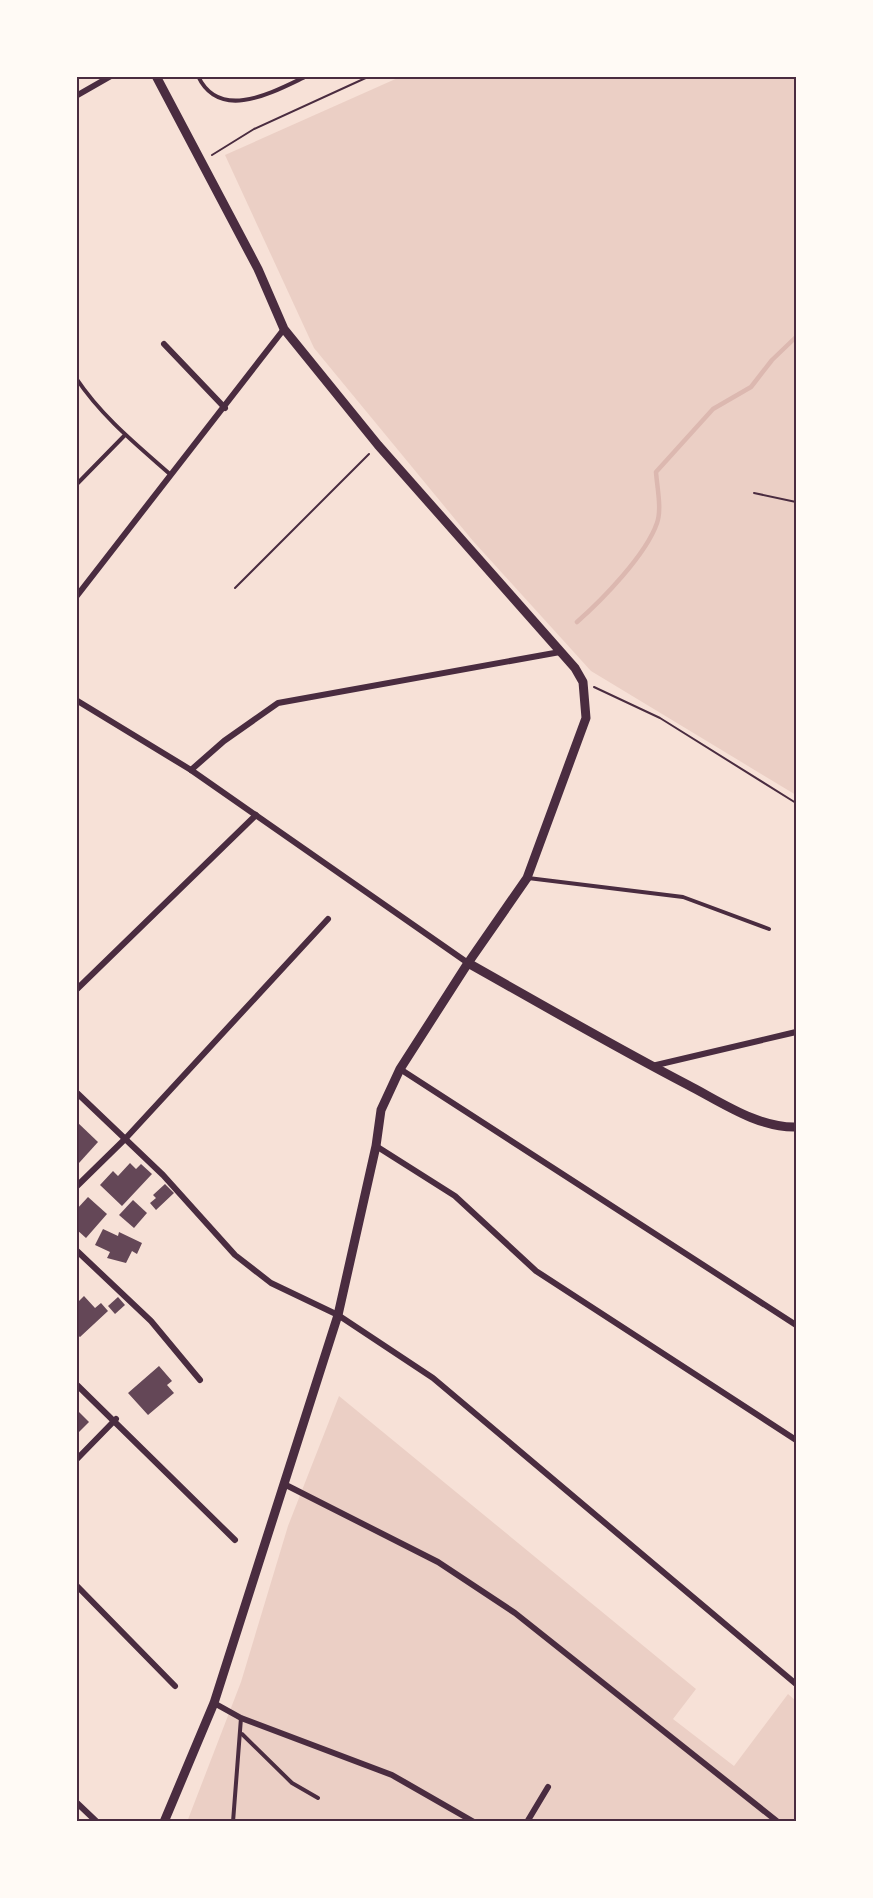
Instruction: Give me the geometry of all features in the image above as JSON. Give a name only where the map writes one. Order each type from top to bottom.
[{"type":"street","points":[[76,96],[111,76]]},
{"type":"street","points":[[156,76],[258,269],[284,329],[378,445],[575,668],[583,682],[586,717],[527,878],[468,963],[400,1069],[381,1110],[376,1146],[338,1315],[214,1702],[164,1821]]},
{"type":"street","points":[[76,597],[225,408],[284,329]]},
{"type":"street","points":[[164,344],[225,408]]},
{"type":"street","points":[[191,770],[224,741],[278,703],[560,652]]},
{"type":"street","points":[[76,700],[191,770],[468,963],[652,1066],[747,1116],[777,1128],[796,1127]]},
{"type":"street","points":[[76,990],[256,815]]},
{"type":"street","points":[[76,1187],[126,1138],[328,919]]},
{"type":"street","points":[[652,1066],[796,1032]]},
{"type":"street","points":[[400,1069],[796,1325]]},
{"type":"street","points":[[76,1092],[171,1183],[235,1255],[271,1283],[338,1315],[433,1378],[796,1684]]},
{"type":"street","points":[[376,1146],[455,1196],[537,1271],[796,1440]]},
{"type":"street","points":[[76,1250],[151,1321],[200,1380]]},
{"type":"street","points":[[76,1384],[116,1419],[235,1540]]},
{"type":"street","points":[[76,1460],[116,1419]]},
{"type":"street","points":[[284,1484],[438,1562],[515,1613],[778,1821]]},
{"type":"street","points":[[76,1585],[175,1686]]},
{"type":"street","points":[[214,1702],[241,1718],[392,1775],[474,1821]]},
{"type":"street","points":[[527,1821],[548,1787]]},
{"type":"street","points":[[76,1802],[97,1821]]},
{"type":"lane","points":[[198,76],[210,92],[223,99],[244,101],[253,101],[307,76]]},
{"type":"lane","points":[[76,378],[95,404],[125,435],[172,475]]},
{"type":"lane","points":[[76,485],[125,435]]},
{"type":"lane","points":[[527,878],[683,897],[769,929]]},
{"type":"lane","points":[[233,1821],[242,1734],[241,1718]]},
{"type":"lane","points":[[242,1734],[292,1783],[318,1798]]},
{"type":"path","points":[[200,163],[254,129],[370,76]]},
{"type":"path","points":[[236,588],[378,445]]},
{"type":"path","points":[[754,493],[796,502]]},
{"type":"path","points":[[583,682],[660,718],[796,803]]},
{"type":"shaded area","points":[[400,77],[796,77],[796,795],[591,671],[473,541],[314,348],[225,155]]},
{"type":"shaded area","points":[[339,1396],[696,1689],[673,1719],[734,1766],[788,1694],[796,1701],[796,1821],[187,1822],[241,1682],[288,1526]]},
{"type":"building","points":[[76,1121],[98,1142],[79,1163],[76,1160]]},
{"type":"building","points":[[130,1163],[136,1169],[141,1164],[152,1174],[122,1206],[100,1185],[113,1171],[118,1176]]},
{"type":"building","points":[[165,1184],[174,1193],[156,1210],[150,1203],[156,1198],[153,1195]]},
{"type":"building","points":[[88,1197],[107,1214],[86,1238],[76,1229],[76,1210]]},
{"type":"building","points":[[133,1200],[147,1213],[134,1228],[119,1215]]},
{"type":"building","points":[[103,1229],[118,1236],[119,1232],[142,1243],[137,1254],[132,1251],[126,1263],[107,1258],[110,1252],[95,1245]]},
{"type":"building","points":[[84,1296],[95,1308],[101,1303],[108,1311],[80,1337],[76,1334],[76,1304]]},
{"type":"building","points":[[118,1297],[125,1305],[115,1314],[108,1306]]},
{"type":"building","points":[[159,1366],[172,1381],[167,1385],[174,1393],[148,1415],[128,1393]]},
{"type":"building","points":[[79,1412],[89,1422],[76,1435],[76,1415]]},
{"type":"waterway","points":[[577,622],[622,576],[651,536],[659,511],[656,472],[713,409],[751,387],[772,360],[796,337]]}]
